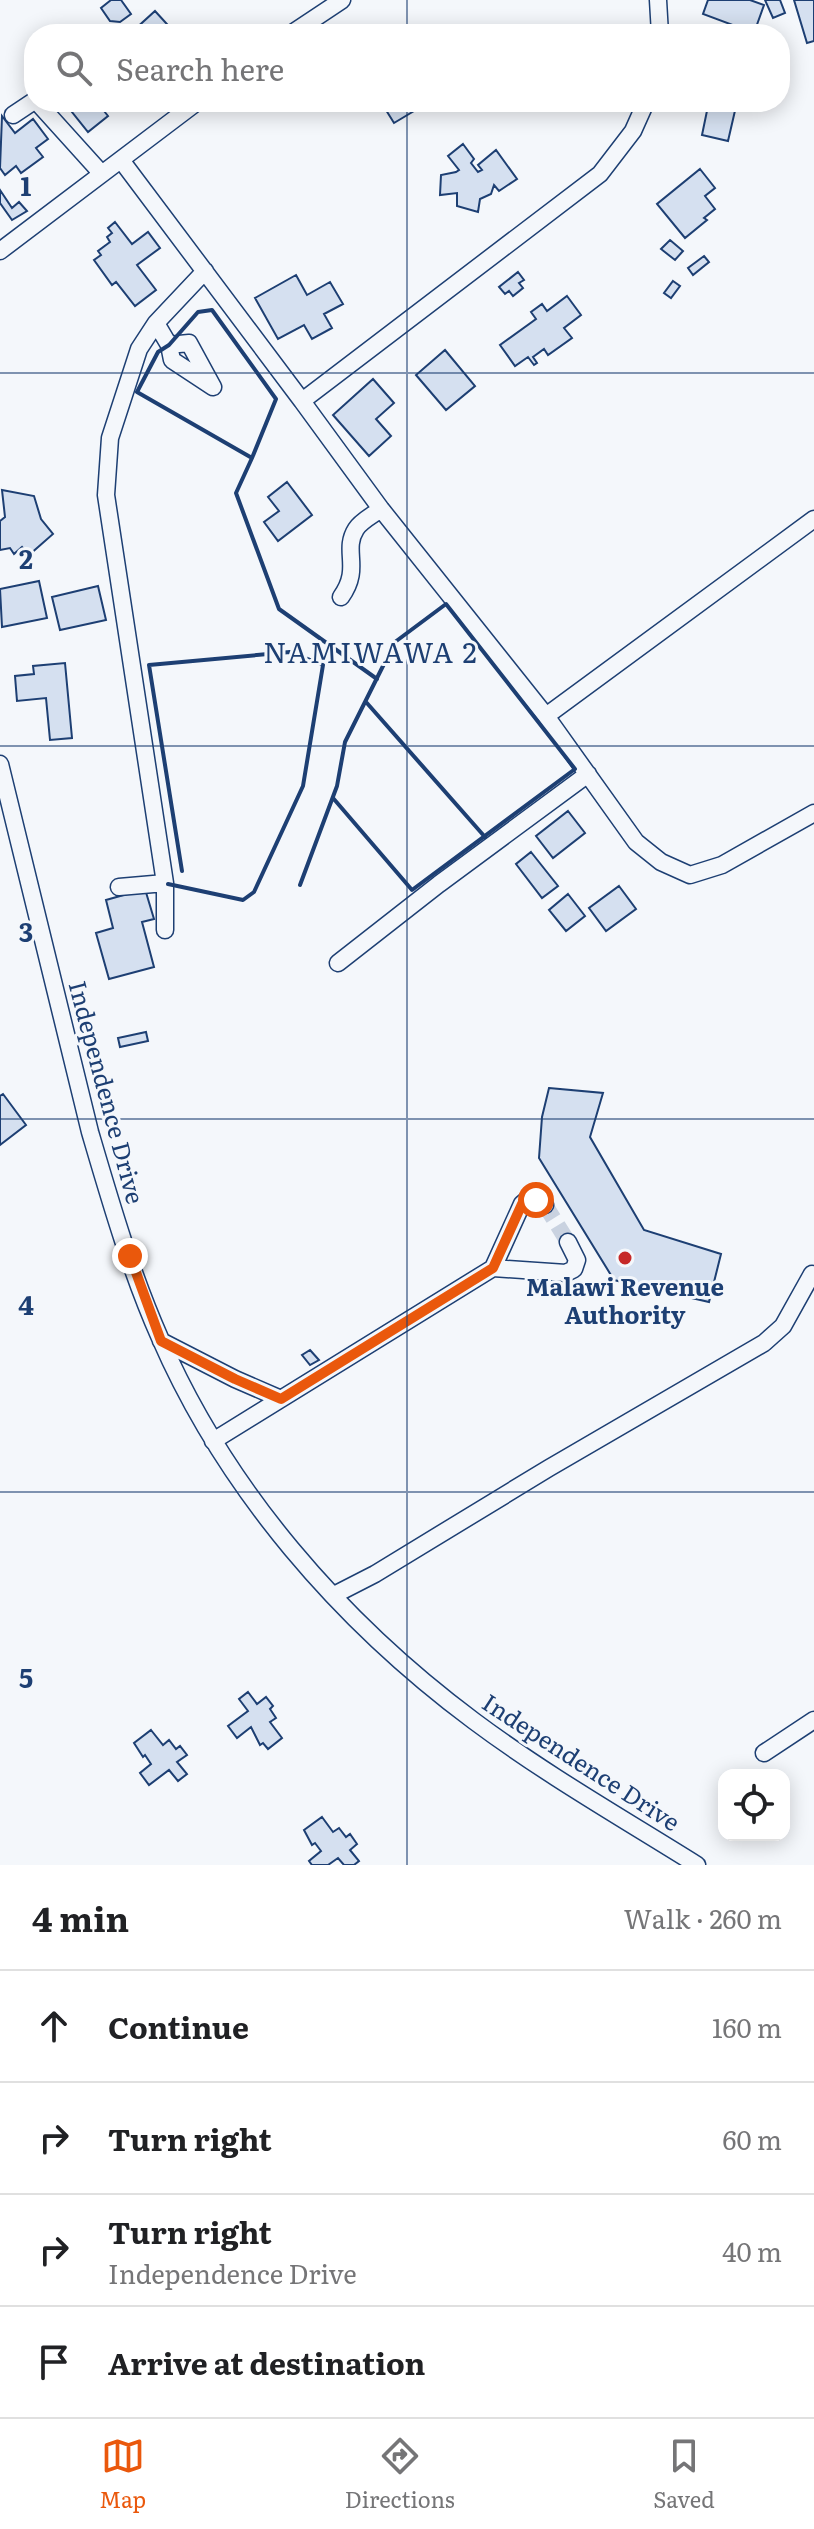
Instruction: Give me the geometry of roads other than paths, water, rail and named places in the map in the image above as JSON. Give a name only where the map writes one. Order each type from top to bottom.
[{"type":"street","points":[[306,24],[342,0]]},
{"type":"street","points":[[658,0],[659,24]]},
{"type":"street","points":[[13,115],[24,109]]},
{"type":"street","points":[[45,112],[102,174]]},
{"type":"street","points":[[0,251],[184,112]]},
{"type":"street","points":[[302,401],[600,174],[633,131],[642,112]]},
{"type":"street","points":[[121,160],[381,509],[546,716],[636,842],[661,862],[690,875],[722,865],[814,813]]},
{"type":"street","points":[[165,930],[165,883],[106,495],[110,438],[139,349],[156,323],[205,271]]},
{"type":"street","points":[[156,323],[169,345]]},
{"type":"street","points":[[341,597],[352,574],[351,540],[357,527],[381,509]]},
{"type":"street","points":[[546,716],[814,519]]},
{"type":"street","name":"Independence Drive","points":[[0,764],[90,1132],[106,1185],[161,1341],[213,1441],[267,1518],[334,1595],[393,1655],[473,1720],[545,1771],[697,1865]]},
{"type":"street","points":[[338,963],[588,774]]},
{"type":"street","points":[[119,887],[165,883]]},
{"type":"street","points":[[213,1441],[493,1268],[522,1204],[529,1198],[545,1205]]},
{"type":"street","points":[[493,1268],[566,1273],[574,1269],[577,1260],[568,1242]]},
{"type":"street","points":[[334,1595],[375,1574],[764,1343],[783,1326],[812,1274]]},
{"type":"street","points":[[161,1341],[281,1399]]},
{"type":"street","points":[[764,1753],[814,1720]]},
{"type":"tunnel","points":[[545,1205],[568,1242]]},
{"type":"place","name":"Malawi Revenue Authority","points":[[625,1258]]},
{"type":"district","name":"NAMIWAWA 2","points":[[371,651]]}]
